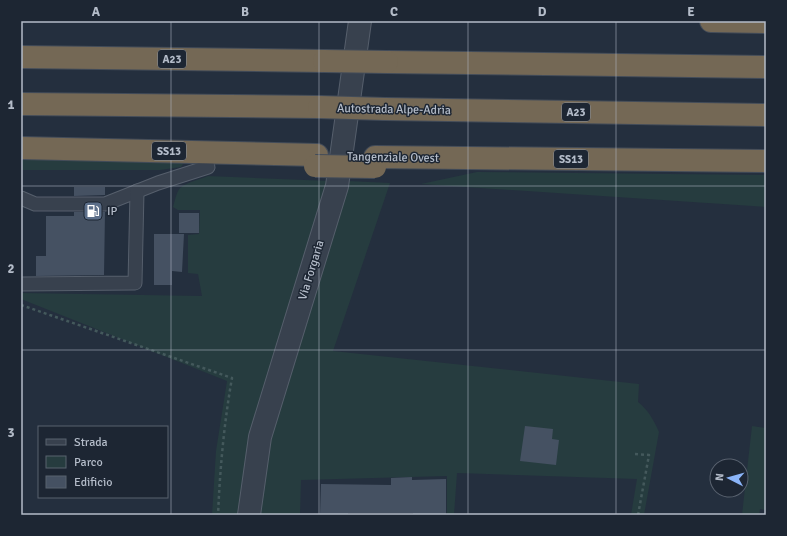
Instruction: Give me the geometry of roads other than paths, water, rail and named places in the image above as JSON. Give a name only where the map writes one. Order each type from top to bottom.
[{"type":"highway","points":[[711,21],[766,22]]},
{"type":"highway","name":"A23","points":[[21,57],[766,67]]},
{"type":"highway","name":"Autostrada Alpe-Adria","points":[[21,104],[320,107],[766,115]]},
{"type":"highway","name":"Tangenziale Ovest","points":[[21,148],[316,161],[375,162],[457,158],[766,161]]},
{"type":"highway","points":[[208,167],[221,165],[316,161]]},
{"type":"street","name":"Via Forgaria","points":[[249,515],[260,437],[337,186],[360,21]]},
{"type":"lane","points":[[21,198],[35,204],[105,204],[137,190],[208,167]]},
{"type":"lane","points":[[21,284],[136,283],[137,190]]},
{"type":"place","name":"IP","points":[[93,211]]}]
